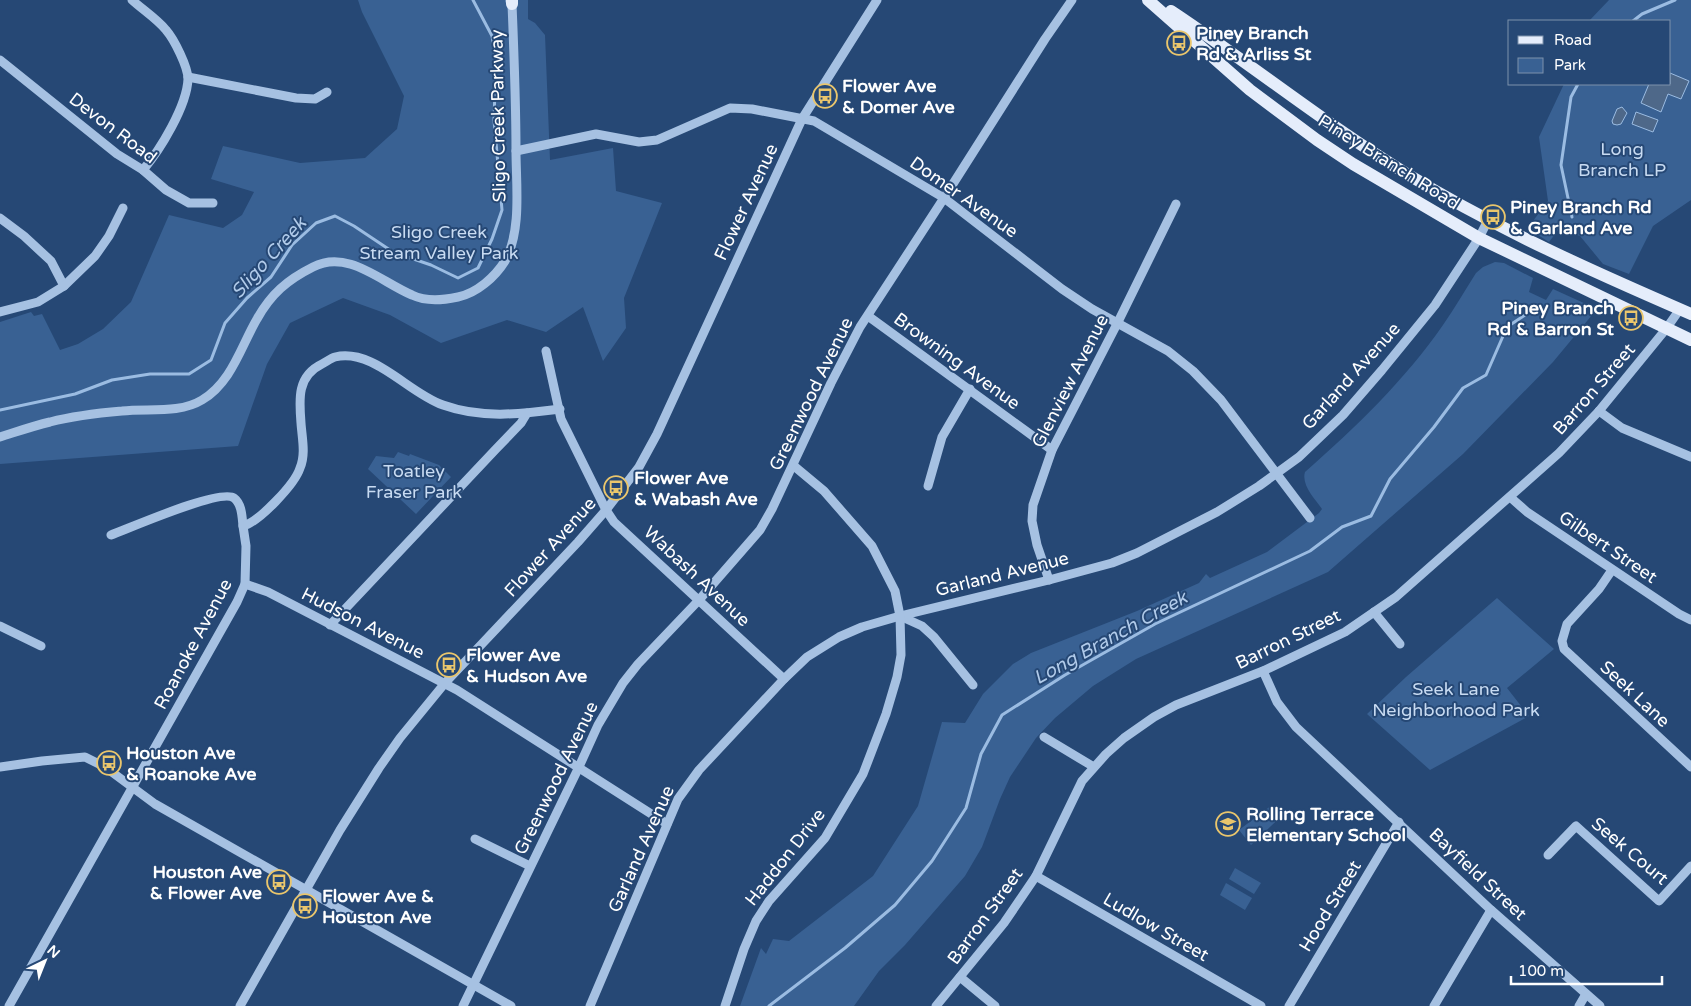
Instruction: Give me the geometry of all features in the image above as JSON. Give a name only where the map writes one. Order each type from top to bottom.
[{"type":"main road","name":"Piney Branch Road","points":[[1148,0],[1227,70],[1269,104],[1353,164],[1479,238],[1691,340]]},
{"type":"main road","name":"Piney Branch Road","points":[[1154,0],[1236,55],[1321,119],[1436,192],[1537,245],[1685,312]]},
{"type":"street","points":[[132,0],[166,30],[179,52],[188,77],[185,93],[176,118],[143,170]]},
{"type":"street","name":"Flower Avenue","points":[[240,1006],[340,830],[400,738],[445,683],[578,542],[606,510],[639,467],[657,434],[802,119],[877,0]]},
{"type":"street","name":"Greenwood Avenue","points":[[463,1006],[598,725],[623,682],[699,600],[760,530],[794,466],[831,383],[860,327],[1072,0]]},
{"type":"street","name":"Sligo Creek Parkway","points":[[0,437],[51,422],[123,411],[158,410],[202,400],[218,387],[232,367],[257,318],[274,294],[294,277],[317,265],[329,262],[345,262],[358,266],[413,296],[426,299],[442,300],[471,294],[490,279],[505,260],[514,235],[517,202],[517,112],[511,1]]},
{"type":"street","points":[[1227,70],[1236,55]]},
{"type":"street","name":"Devon Road","points":[[0,60],[117,154],[143,170],[166,190],[189,203],[213,203]]},
{"type":"street","points":[[188,77],[296,98],[315,99],[327,92]]},
{"type":"street","name":"Domer Avenue","points":[[516,151],[596,134],[639,142],[657,140],[730,108],[752,109],[814,121],[944,198],[1062,289],[1092,309],[1168,351],[1197,374],[1221,400],[1310,518]]},
{"type":"street","name":"Glenview Avenue","points":[[1049,580],[1037,545],[1032,521],[1033,505],[1052,450],[1176,204]]},
{"type":"street","points":[[0,312],[38,302],[64,286],[95,256],[109,236],[123,208]]},
{"type":"street","points":[[0,218],[51,260],[64,286]]},
{"type":"street","name":"Garland Avenue","points":[[590,1006],[678,799],[699,770],[807,657],[839,637],[862,627],[1049,580],[1112,563],[1137,554],[1217,512],[1259,486],[1299,457],[1343,416],[1435,305],[1479,238],[1488,220]]},
{"type":"street","name":"Barron Street","points":[[936,1006],[1004,923],[1036,876],[1074,794],[1082,781],[1106,754],[1124,738],[1154,717],[1176,705],[1263,671],[1345,632],[1396,597],[1559,453],[1599,412],[1666,329],[1685,312]]},
{"type":"street","name":"Browning Avenue","points":[[868,316],[1052,450]]},
{"type":"street","name":"Wabash Avenue","points":[[546,351],[562,419],[606,510],[614,522],[784,679]]},
{"type":"street","points":[[111,535],[202,500],[226,495],[234,497],[240,505],[243,526],[258,519],[296,477],[301,468],[303,456],[299,397],[302,384],[312,369],[335,357],[356,356],[369,360],[420,394],[443,405],[489,415],[560,409]]},
{"type":"street","points":[[928,486],[942,438],[970,389]]},
{"type":"street","points":[[1599,412],[1622,428],[1691,458]]},
{"type":"street","points":[[330,625],[521,423],[527,413]]},
{"type":"street","name":"Haddon Drive","points":[[726,1006],[744,949],[768,900],[825,838],[863,774],[886,714],[897,677],[901,655],[900,616],[895,591],[872,546],[824,491],[794,466]]},
{"type":"street","name":"Gilbert Street","points":[[1510,497],[1527,512],[1612,570],[1691,620]]},
{"type":"street","name":"Roanoke Avenue","points":[[9,1006],[237,602],[245,584],[246,546],[243,526]]},
{"type":"street","name":"Seek Lane","points":[[1612,570],[1599,589],[1567,624],[1562,641],[1564,650],[1691,767]]},
{"type":"street","name":"Hudson Avenue","points":[[245,584],[268,592],[445,683],[667,824]]},
{"type":"street","points":[[1374,612],[1400,644]]},
{"type":"street","points":[[900,616],[922,626],[934,637],[972,685]]},
{"type":"street","points":[[0,626],[40,646]]},
{"type":"street","name":"Bayfield Street","points":[[1263,671],[1277,702],[1296,727],[1491,910],[1600,1006]]},
{"type":"street","points":[[1044,737],[1094,767]]},
{"type":"street","points":[[0,767],[42,761],[85,758],[106,767],[155,804],[511,1006]]},
{"type":"street","name":"Hood Street","points":[[1289,1006],[1399,822]]},
{"type":"street","name":"Seek Court","points":[[1548,855],[1576,826],[1659,901],[1691,866]]},
{"type":"street","points":[[475,839],[530,866]]},
{"type":"street","name":"Ludlow Street","points":[[1036,876],[1261,1006]]},
{"type":"street","points":[[1434,1006],[1491,910]]},
{"type":"street","points":[[960,978],[996,1006]]},
{"type":"street","points":[[1579,1006],[1586,994]]},
{"type":"green space","name":"Sligo Creek Stream Valley Park","points":[[358,0],[528,0],[528,19],[535,23],[545,35],[550,160],[613,148],[616,191],[662,203],[624,298],[626,328],[603,361],[583,307],[546,332],[507,320],[441,343],[390,315],[343,298],[290,323],[267,364],[238,446],[0,464],[0,322],[31,312],[34,316],[42,314],[60,350],[78,344],[103,329],[131,302],[169,215],[223,228],[242,215],[254,192],[211,179],[223,146],[300,163],[365,158],[397,129],[404,96],[362,12]]},
{"type":"green space","name":"Long Branch LP","points":[[1609,0],[1691,0],[1691,200],[1653,226],[1629,274],[1603,264],[1580,236],[1559,229],[1549,242],[1530,230],[1533,221],[1548,201],[1539,137],[1564,85],[1671,85],[1671,20],[1590,20]]},
{"type":"green space","points":[[1495,262],[1504,263],[1533,278],[1529,292],[1546,300],[1553,289],[1597,309],[1553,362],[1463,454],[1328,572],[1136,659],[1093,686],[1055,718],[1036,738],[1010,777],[982,847],[965,876],[905,945],[879,971],[854,1006],[740,1006],[761,948],[766,954],[773,939],[789,941],[873,876],[918,806],[942,722],[965,723],[983,694],[1013,664],[1031,653],[1137,611],[1199,583],[1206,574],[1210,578],[1267,552],[1319,513],[1322,509],[1307,487],[1304,477],[1305,472],[1361,421],[1396,384],[1443,325],[1476,273],[1483,267]]},
{"type":"green space","name":"Toatley Fraser Park","points":[[398,452],[409,456],[410,454],[439,465],[451,477],[416,514],[368,469],[376,456],[394,458]]},
{"type":"green space","name":"Seek Lane Neighborhood Park","points":[[1497,598],[1554,649],[1507,688],[1529,716],[1430,770],[1367,714],[1406,677]]},
{"type":"green space","points":[[1272,805],[1274,808],[1279,808],[1284,814],[1251,845],[1239,830]]},
{"type":"green space","points":[[1235,868],[1261,883],[1254,894],[1229,879]]},
{"type":"green space","points":[[1226,883],[1252,898],[1245,910],[1220,895]]},
{"type":"shaded area","points":[[1671,73],[1689,81],[1681,99],[1668,94],[1661,112],[1641,103],[1649,85],[1671,85]]},
{"type":"shaded area","points":[[1622,107],[1627,113],[1621,124],[1613,124],[1612,121],[1617,109]]},
{"type":"shaded area","points":[[1636,112],[1658,120],[1653,132],[1632,124]]},
{"type":"waterway","name":"Sligo Creek","points":[[0,410],[75,394],[112,380],[150,374],[189,374],[211,360],[225,323],[247,298],[271,277],[292,245],[316,223],[335,216],[354,226],[393,252],[431,265],[458,278],[478,268],[492,239],[502,210],[494,120],[496,58],[492,36],[473,0]]},
{"type":"waterway","name":"Long Branch Creek","points":[[1634,20],[1642,14],[1675,0]]},
{"type":"waterway","name":"Long Branch Creek","points":[[1572,217],[1561,165],[1571,97],[1577,85]]},
{"type":"waterway","name":"Long Branch Creek","points":[[769,1006],[845,948],[895,905],[932,861],[966,808],[981,754],[1002,715],[1065,675],[1155,624],[1310,551],[1342,527],[1371,516],[1390,479],[1434,427],[1463,388],[1486,375],[1507,327],[1525,315]]},
{"type":"place","name":"Piney Branch Rd & Arliss St","points":[[1179,43]]},
{"type":"place","name":"Flower Ave & Domer Ave","points":[[825,96]]},
{"type":"place","name":"Piney Branch Rd & Garland Ave","points":[[1493,217]]},
{"type":"place","name":"Piney Branch Rd & Barron St","points":[[1631,318]]},
{"type":"place","name":"Flower Ave & Wabash Ave","points":[[616,488]]},
{"type":"place","name":"Flower Ave & Hudson Ave","points":[[449,665]]},
{"type":"place","name":"Houston Ave & Roanoke Ave","points":[[109,763]]},
{"type":"place","name":"Rolling Terrace Elementary School","points":[[1228,824]]},
{"type":"place","name":"Houston Ave & Flower Ave","points":[[279,882]]},
{"type":"place","name":"Flower Ave & Houston Ave","points":[[305,906]]}]
